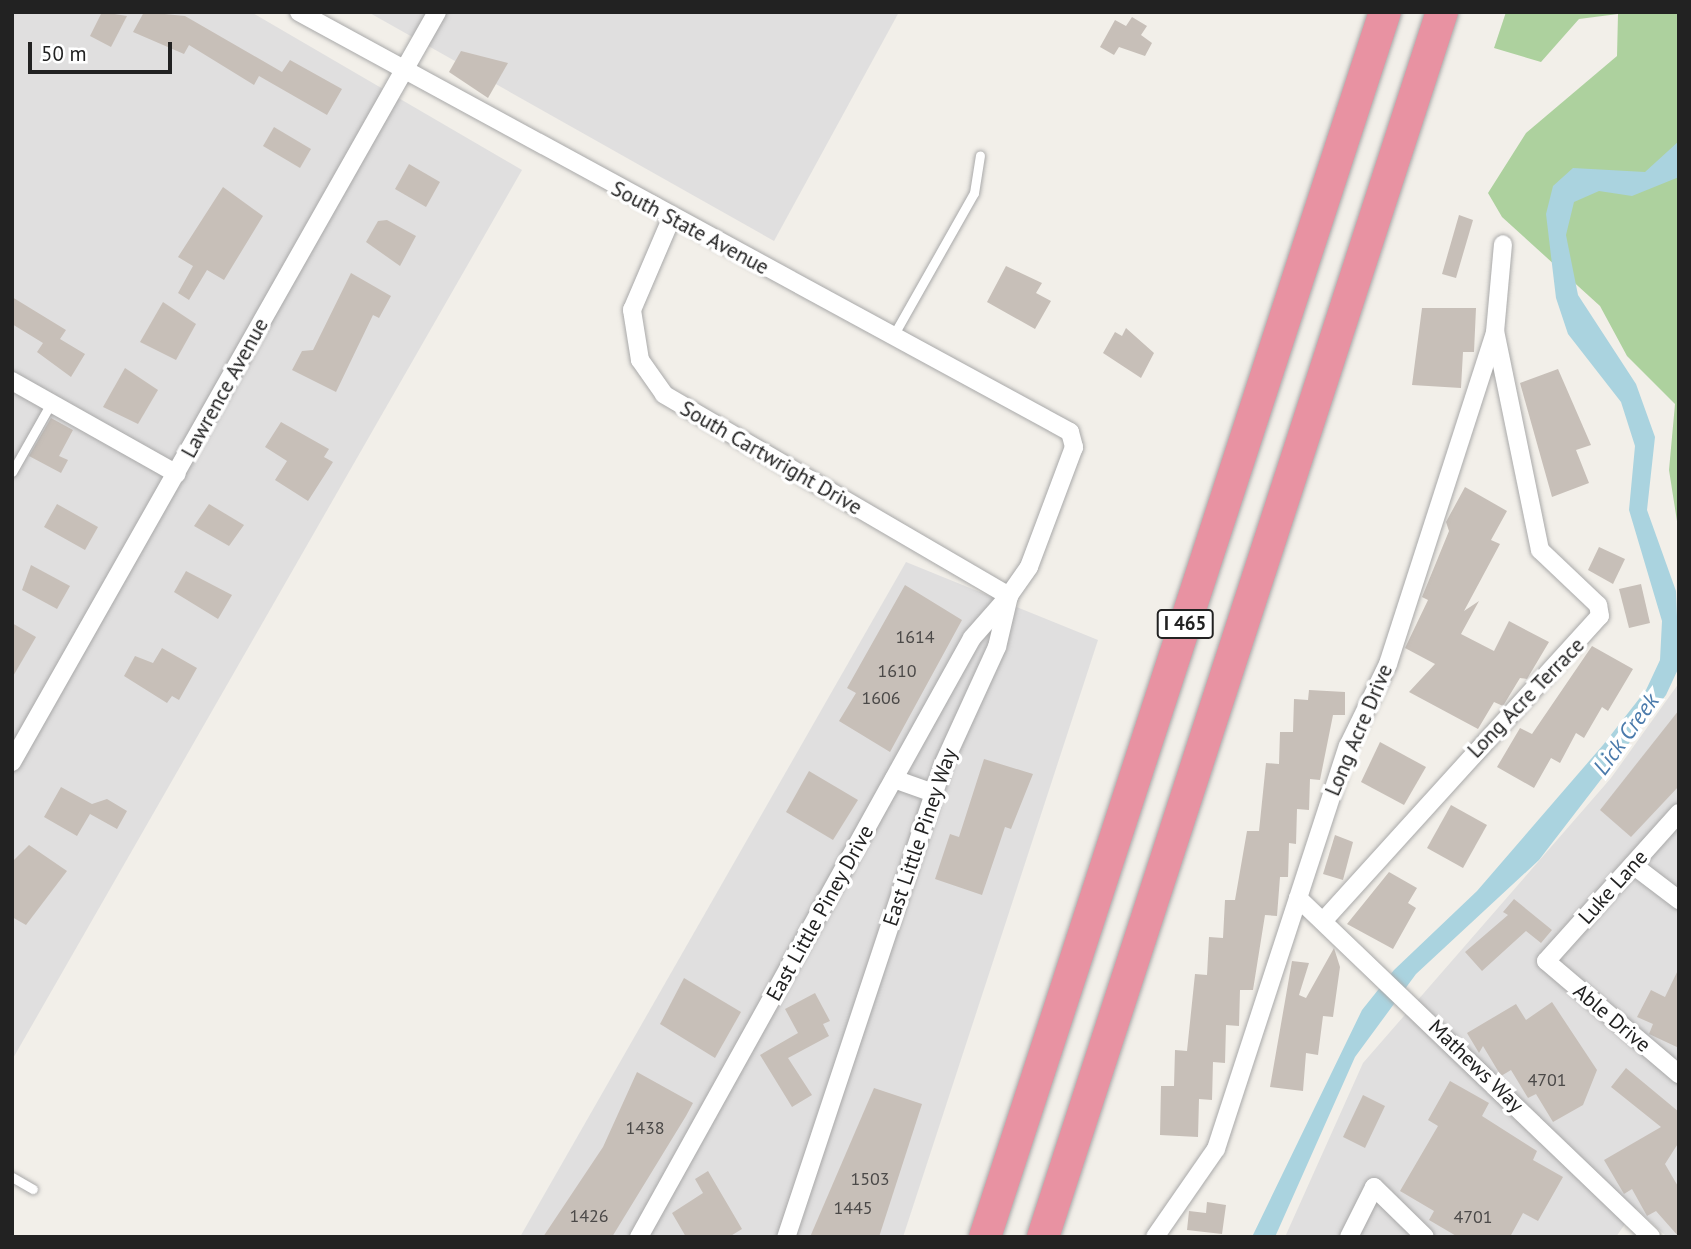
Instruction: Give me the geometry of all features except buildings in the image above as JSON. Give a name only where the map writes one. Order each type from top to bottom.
[{"type":"highway","name":"I 465","points":[[985,1237],[1385,12]]},
{"type":"highway","name":"I 465","points":[[1043,1237],[1442,12]]},
{"type":"street","name":"South State Avenue","points":[[299,12],[671,219],[894,335],[1059,425],[1070,432],[1074,447]]},
{"type":"street","name":"Lawrence Avenue","points":[[12,762],[17,744],[177,474],[437,12]]},
{"type":"street","name":"South Cartwright Drive","points":[[671,219],[632,310],[640,360],[664,394],[1009,596]]},
{"type":"street","name":"Long Acre Drive","points":[[1155,1237],[1212,1158],[1348,746],[1388,664],[1495,332],[1503,244]]},
{"type":"street","name":"Long Acre Terrace","points":[[1325,919],[1600,616],[1598,605],[1540,550],[1495,332]]},
{"type":"street","points":[[12,381],[177,474]]},
{"type":"street","name":"East Little Piney Way","points":[[786,1237],[933,793],[997,647],[1009,596],[1030,567],[1074,447]]},
{"type":"street","name":"East Little Piney Drive","points":[[639,1237],[972,638],[1009,596]]},
{"type":"street","points":[[894,779],[933,793]]},
{"type":"street","name":"Luke Lane","points":[[1546,961],[1679,813]]},
{"type":"street","points":[[1633,865],[1679,900]]},
{"type":"street","name":"Mathews Way","points":[[1298,898],[1325,919],[1651,1237]]},
{"type":"street","name":"Able Drive","points":[[1546,961],[1679,1074]]},
{"type":"street","points":[[1349,1237],[1374,1187],[1424,1237]]},
{"type":"lane","points":[[894,335],[974,193],[980,155]]},
{"type":"lane","points":[[12,472],[51,403]]},
{"type":"lane","points":[[12,1177],[33,1189]]},
{"type":"shaded area","points":[[12,12],[251,12],[522,170],[12,1060]]},
{"type":"shaded area","points":[[368,12],[899,12],[774,241]]},
{"type":"shaded area","points":[[906,562],[1098,640],[903,1237],[520,1237]]},
{"type":"shaded area","points":[[1679,683],[1679,1237],[1667,1237],[1636,1208],[1616,1237],[1285,1237],[1363,1063],[1611,778]]},
{"type":"green space","points":[[1506,12],[1679,12],[1679,534],[1669,470],[1675,404],[1627,356],[1600,306],[1502,217],[1488,193],[1526,133],[1617,56],[1618,14],[1579,19],[1541,62],[1494,48]]},
{"type":"water","name":"Lick Creek","points":[[1679,141],[1679,177],[1632,196],[1599,191],[1574,202],[1566,235],[1578,295],[1636,384],[1655,437],[1647,510],[1676,591],[1679,667],[1666,695],[1539,860],[1416,974],[1355,1057],[1275,1237],[1252,1237],[1362,1010],[1394,970],[1477,891],[1603,745],[1646,690],[1660,660],[1662,621],[1629,510],[1635,446],[1621,402],[1568,334],[1556,298],[1546,214],[1553,186],[1573,168],[1645,172]]}]
